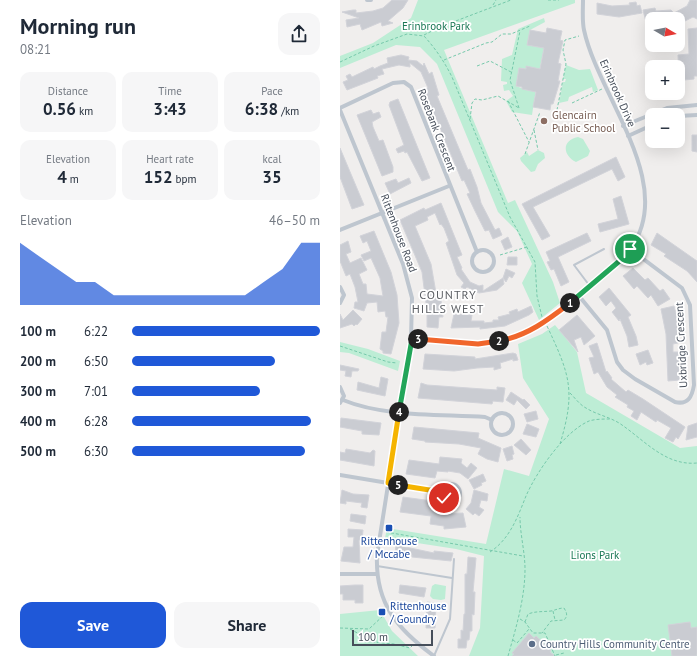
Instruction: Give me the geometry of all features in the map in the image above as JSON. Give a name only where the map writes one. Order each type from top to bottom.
[{"type":"street","name":"Erinbrook Drive","points":[[412,339],[478,344],[512,339],[545,322],[579,296],[623,258],[630,249],[641,229],[646,213],[647,199],[644,181],[628,136],[588,44],[584,28],[583,0]]},
{"type":"street","name":"Rosebank Crescent","points":[[340,109],[393,83],[399,82],[407,84],[414,92],[449,186],[340,230]]},
{"type":"street","points":[[623,126],[675,106],[697,105]]},
{"type":"street","name":"Rittenhouse Road","points":[[340,109],[407,277],[412,298],[412,339],[399,411],[376,566],[380,592],[389,611],[402,629],[416,643],[434,656]]},
{"type":"street","points":[[685,116],[697,115]]},
{"type":"street","points":[[628,136],[645,128]]},
{"type":"street","points":[[449,186],[477,252]]},
{"type":"street","name":"Uxbridge Crescent","points":[[579,296],[607,330],[617,362],[623,370],[635,379],[675,402],[682,403],[690,399],[693,395],[694,385],[690,305],[687,296],[682,288],[630,249]]},
{"type":"street","points":[[483,250],[491,253],[494,260],[491,269],[481,272],[475,268],[473,259],[477,252],[483,250]]},
{"type":"street","points":[[340,287],[344,295],[340,303]]},
{"type":"street","points":[[340,388],[343,391],[341,402],[399,411],[485,417],[492,420]]},
{"type":"street","points":[[498,414],[507,415],[512,420],[511,430],[505,434],[498,434],[492,430],[492,420],[498,414]]},
{"type":"street","points":[[340,475],[442,492]]},
{"type":"street","points":[[453,483],[459,487],[461,493],[458,499],[450,502],[444,498],[442,492],[445,485],[453,483]]},
{"type":"street","points":[[340,574],[377,574]]},
{"type":"lane","points":[[590,286],[574,265],[604,249]]},
{"type":"lane","points":[[434,656],[450,619],[454,559]]},
{"type":"lane","points":[[376,566],[453,578]]},
{"type":"path","points":[[492,6],[496,0]]},
{"type":"path","points":[[340,62],[374,46],[407,34],[424,36],[492,6],[511,0]]},
{"type":"path","points":[[548,0],[559,0]]},
{"type":"path","points":[[444,61],[486,42],[492,42],[502,34],[520,31],[530,26]]},
{"type":"path","points":[[470,120],[473,100],[498,96],[519,108],[510,80],[520,31]]},
{"type":"path","points":[[424,36],[444,61],[510,216],[528,246],[537,269],[537,296],[543,319]]},
{"type":"path","points":[[556,115],[566,64],[563,50],[565,40],[579,36]]},
{"type":"path","points":[[477,66],[490,61],[512,72]]},
{"type":"path","points":[[572,103],[606,87]]},
{"type":"path","points":[[507,100],[529,142]]},
{"type":"path","points":[[525,154],[540,112]]},
{"type":"path","points":[[534,129],[538,150]]},
{"type":"path","points":[[500,255],[528,246]]},
{"type":"path","points":[[547,326],[564,363],[570,393],[567,420],[559,445]]},
{"type":"path","points":[[340,346],[388,362],[397,363]]},
{"type":"path","points":[[570,393],[585,408],[611,418],[667,458],[675,462],[697,463]]},
{"type":"path","points":[[490,552],[497,547],[506,536],[520,515],[526,495],[536,477],[559,445],[570,434],[591,421],[611,418]]},
{"type":"path","points":[[508,656],[519,618],[525,568],[520,515]]},
{"type":"path","points":[[380,531],[413,536],[490,552],[523,556]]},
{"type":"path","points":[[526,622],[528,614],[537,610],[552,611],[558,608],[564,608],[567,613],[566,618],[564,620],[551,621],[542,633]]},
{"type":"path","points":[[340,628],[369,629],[389,611]]},
{"type":"path","points":[[552,611],[555,621]]},
{"type":"path","points":[[519,618],[526,622],[533,633],[545,633],[555,656],[564,654]]},
{"type":"path","points":[[350,629],[374,642],[394,644],[410,648],[416,643]]},
{"type":"path","points":[[513,640],[517,643],[530,629]]},
{"type":"green space","name":"Erinbrook Park","points":[[418,0],[575,0],[575,3],[444,50],[508,203],[515,200],[553,282],[560,303],[539,320],[522,283],[532,264],[517,231],[498,212],[437,64],[420,47],[396,45],[340,68],[340,56],[373,43],[411,18]]},
{"type":"green space","points":[[544,18],[545,22],[530,30],[527,45],[544,48],[539,72],[526,67],[526,69],[519,68],[516,86],[529,91],[530,88],[536,89],[532,115],[512,112],[506,101],[513,96],[509,90],[504,91],[503,85],[507,84],[507,82],[501,81],[502,59],[512,55],[518,29]]},
{"type":"green space","points":[[566,65],[579,70],[590,69],[598,90],[593,92],[592,87],[569,97],[568,101],[559,103],[563,82],[565,82],[566,79],[563,79]]},
{"type":"green space","points":[[578,137],[583,139],[590,151],[588,156],[576,162],[568,156],[566,148],[569,141]]},
{"type":"green space","points":[[538,150],[544,153],[545,158],[538,164],[535,171],[531,172],[520,158],[527,152],[529,156]]},
{"type":"green space","name":"Lions Park","points":[[555,325],[577,352],[586,393],[680,448],[697,446],[697,656],[469,656],[480,628],[484,556],[456,549],[385,538],[387,528],[486,544],[504,469],[529,476],[549,419],[523,378],[518,344],[542,334]]},
{"type":"green space","points":[[340,342],[368,349],[400,361],[398,371],[349,353],[340,352]]},
{"type":"green space","points":[[435,584],[446,586],[445,599],[433,599],[430,596],[432,586]]},
{"type":"green space","points":[[380,610],[392,631],[418,656],[340,656],[340,614]]},
{"type":"building","points":[[392,0],[408,0],[403,8],[388,21],[393,23],[382,26],[381,22],[362,30],[360,24],[347,27],[346,20],[359,18],[342,12],[353,10],[356,10],[356,13],[373,11],[383,8]]},
{"type":"building","points":[[690,0],[697,0],[697,19],[693,17],[685,21],[685,12],[676,12],[687,6]]},
{"type":"building","points":[[636,2],[637,6],[640,5],[642,13],[619,17],[597,14],[597,3],[612,6],[630,5],[629,3]]},
{"type":"building","points":[[655,8],[656,11],[671,10],[673,12],[645,12],[645,18],[643,10]]},
{"type":"building","points":[[547,28],[562,31],[560,40],[563,41],[558,63],[561,64],[558,81],[560,81],[550,110],[533,107],[536,92],[516,86],[519,68],[526,69],[526,66],[540,69],[544,48],[527,45],[530,30],[546,33]]},
{"type":"building","points":[[697,28],[697,76],[694,76],[694,79],[685,80],[685,60],[678,60],[678,55],[689,54],[688,29]]},
{"type":"building","points":[[401,55],[409,57],[408,60],[417,61],[423,66],[424,63],[429,74],[432,72],[439,95],[437,96],[468,170],[470,169],[481,203],[495,230],[499,228],[502,235],[493,239],[489,230],[485,231],[475,211],[467,194],[470,193],[464,180],[462,181],[429,102],[425,89],[428,88],[421,72],[410,63],[410,67],[399,65],[382,69],[384,74],[377,76],[378,78],[347,90],[343,82],[348,80],[346,76],[350,74],[352,77],[373,67],[374,69],[388,63],[387,58]]},
{"type":"building","points":[[398,99],[430,178],[422,181],[407,152],[405,153],[404,151],[398,153],[396,149],[404,145],[389,105],[390,102]]},
{"type":"building","points":[[371,110],[373,114],[379,112],[381,117],[372,122],[373,127],[379,141],[383,140],[393,167],[393,172],[382,176],[357,115]]},
{"type":"building","points":[[692,135],[697,135],[697,152],[692,151]]},
{"type":"building","points":[[340,148],[364,205],[352,209],[340,177]]},
{"type":"building","points":[[616,157],[625,177],[618,181],[612,169],[533,207],[550,236],[542,240],[522,204]]},
{"type":"building","points":[[409,178],[411,183],[390,194],[385,183],[396,179],[398,183]]},
{"type":"building","points":[[621,196],[629,224],[600,232],[598,224],[618,219],[613,199]]},
{"type":"building","points":[[441,203],[462,255],[457,257],[462,268],[461,269],[470,282],[479,286],[483,285],[483,291],[503,278],[504,284],[497,290],[479,293],[467,287],[465,289],[461,287],[464,283],[457,275],[446,243],[449,241],[444,228],[441,224],[440,225],[435,213],[427,217],[428,220],[415,226],[431,264],[436,293],[440,292],[443,317],[439,317],[438,328],[427,327],[427,311],[422,272],[400,220],[424,208],[425,210]]},
{"type":"building","points":[[374,231],[391,272],[397,295],[399,323],[391,354],[383,353],[380,349],[382,332],[386,332],[388,317],[386,317],[385,311],[378,312],[377,302],[367,303],[364,311],[354,308],[355,302],[358,302],[355,287],[350,274],[346,276],[340,261],[340,245],[348,241],[351,252],[346,254],[350,263],[361,258],[367,270],[359,274],[363,284],[366,284],[367,294],[383,296],[380,278],[371,258],[364,261],[361,255],[371,251],[367,241],[363,243],[360,236]]},
{"type":"building","points":[[587,233],[591,241],[558,257],[569,282],[561,286],[554,269],[551,270],[547,262],[550,261],[546,252]]},
{"type":"building","points":[[657,233],[697,261],[697,282],[687,271],[664,256],[666,254],[651,245]]},
{"type":"building","points":[[508,237],[512,247],[505,250],[501,241]]},
{"type":"building","points":[[508,257],[517,257],[517,265],[507,265]]},
{"type":"building","points":[[633,268],[645,280],[648,278],[660,291],[663,289],[670,299],[658,306],[651,295],[648,298],[637,286],[634,289],[623,276]]},
{"type":"building","points":[[506,269],[515,273],[512,278],[509,276],[506,282],[503,278]]},
{"type":"building","points":[[609,288],[631,315],[628,317],[638,345],[629,347],[627,336],[620,319],[619,321],[612,312],[616,308],[611,301],[606,306],[599,297]]},
{"type":"building","points":[[531,306],[533,312],[505,326],[480,329],[480,327],[451,328],[454,314],[472,315],[471,321],[484,321],[484,323],[499,320],[498,317],[510,314],[509,312],[517,309],[518,312]]},
{"type":"building","points":[[674,306],[677,317],[678,343],[673,344],[673,352],[679,352],[680,380],[668,381],[666,334],[661,309]]},
{"type":"building","points":[[353,310],[362,319],[357,325],[356,324],[354,326],[352,324],[340,328],[340,314],[343,320]]},
{"type":"building","points":[[577,315],[595,336],[584,345],[581,337],[574,340],[578,352],[559,330]]},
{"type":"building","points":[[597,343],[606,372],[607,371],[612,378],[611,379],[626,392],[628,390],[685,427],[678,439],[676,437],[673,442],[665,438],[671,428],[657,420],[656,422],[641,412],[637,420],[631,416],[634,411],[627,407],[628,405],[615,397],[617,395],[607,387],[598,372],[594,374],[589,358],[594,357],[589,346]]},
{"type":"building","points":[[648,350],[653,363],[647,365],[646,362],[640,365],[636,354]]},
{"type":"building","points":[[513,353],[516,354],[518,360],[513,361],[513,359],[500,363],[501,368],[494,370],[494,367],[454,371],[423,369],[425,354],[475,357],[475,359]]},
{"type":"building","points":[[340,365],[359,369],[358,371],[352,371],[351,377],[345,376],[346,371],[340,370]]},
{"type":"building","points":[[381,377],[388,379],[385,396],[357,390],[358,382],[379,388]]},
{"type":"building","points":[[421,383],[427,385],[497,390],[497,387],[505,388],[503,402],[493,401],[492,404],[418,398]]},
{"type":"building","points":[[511,392],[523,400],[524,399],[530,405],[526,409],[517,400],[514,405],[506,400]]},
{"type":"building","points":[[536,411],[538,419],[527,422],[524,414]]},
{"type":"building","points":[[341,418],[381,423],[379,435],[362,434],[362,431],[340,427]]},
{"type":"building","points":[[697,423],[697,437],[686,440],[688,426]]},
{"type":"building","points":[[527,424],[539,429],[536,437],[523,434]]},
{"type":"building","points":[[414,427],[479,433],[478,438],[501,448],[498,462],[487,459],[478,454],[481,448],[459,444],[425,442],[412,439]]},
{"type":"building","points":[[521,439],[531,450],[526,455],[514,445]]},
{"type":"building","points":[[512,446],[514,454],[512,455],[513,459],[507,461],[503,449]]},
{"type":"building","points":[[346,449],[370,453],[373,450],[375,451],[374,466],[340,460],[340,452],[345,453]]},
{"type":"building","points":[[440,457],[462,459],[461,463],[467,468],[471,463],[477,468],[468,479],[460,473],[448,471],[437,471],[435,478],[406,474],[409,460],[439,464]]},
{"type":"building","points":[[483,474],[486,481],[474,489],[469,480]]},
{"type":"building","points":[[342,490],[353,494],[369,495],[367,508],[361,507],[362,503],[346,501],[346,504],[340,503]]},
{"type":"building","points":[[474,490],[488,494],[487,501],[481,500],[479,507],[484,510],[479,516],[475,513],[473,515],[466,509],[471,503]]},
{"type":"building","points":[[403,497],[432,501],[431,509],[442,511],[441,514],[463,513],[466,527],[444,529],[444,526],[430,524],[431,516],[400,512]]},
{"type":"building","points":[[351,514],[366,516],[365,524],[350,521]]},
{"type":"building","points":[[348,529],[363,530],[362,540],[359,540],[360,563],[341,561],[344,547],[353,547],[354,537],[348,537]]},
{"type":"building","points":[[396,545],[434,553],[434,551],[453,553],[451,561],[412,557],[412,555],[395,553]]},
{"type":"building","points":[[468,557],[476,558],[473,592],[475,592],[474,615],[472,614],[472,631],[470,631],[466,648],[458,648],[458,639],[461,639],[461,630],[463,631],[465,614],[465,574],[467,574]]},
{"type":"building","points":[[363,585],[363,603],[355,603],[355,600],[343,600],[343,594],[340,594],[340,586]]},
{"type":"building","points":[[400,585],[426,588],[424,597],[399,593]]},
{"type":"building","points":[[427,602],[436,603],[435,628],[426,628]]},
{"type":"building","points":[[690,622],[691,628],[697,627],[696,656],[672,656],[668,625]]},
{"type":"building","name":"Country Hills Community Centre","points":[[529,633],[534,638],[536,636],[551,650],[550,652],[555,656],[512,656],[514,654],[512,653]]},
{"type":"place","name":"Glencairn Public School","points":[[544,121]]},
{"type":"place","name":"Rittenhouse / Mccabe","points":[[389,528]]},
{"type":"place","name":"Rittenhouse / Goundry","points":[[382,612]]},
{"type":"place","name":"Country Hills Community Centre","points":[[532,644]]},
{"type":"district","name":"COUNTRY HILLS WEST","points":[[448,301]]},
{"type":"route","points":[[444,498],[442,492],[388,483],[412,339],[478,344],[512,339],[530,331],[551,318],[623,258],[630,249]]}]
